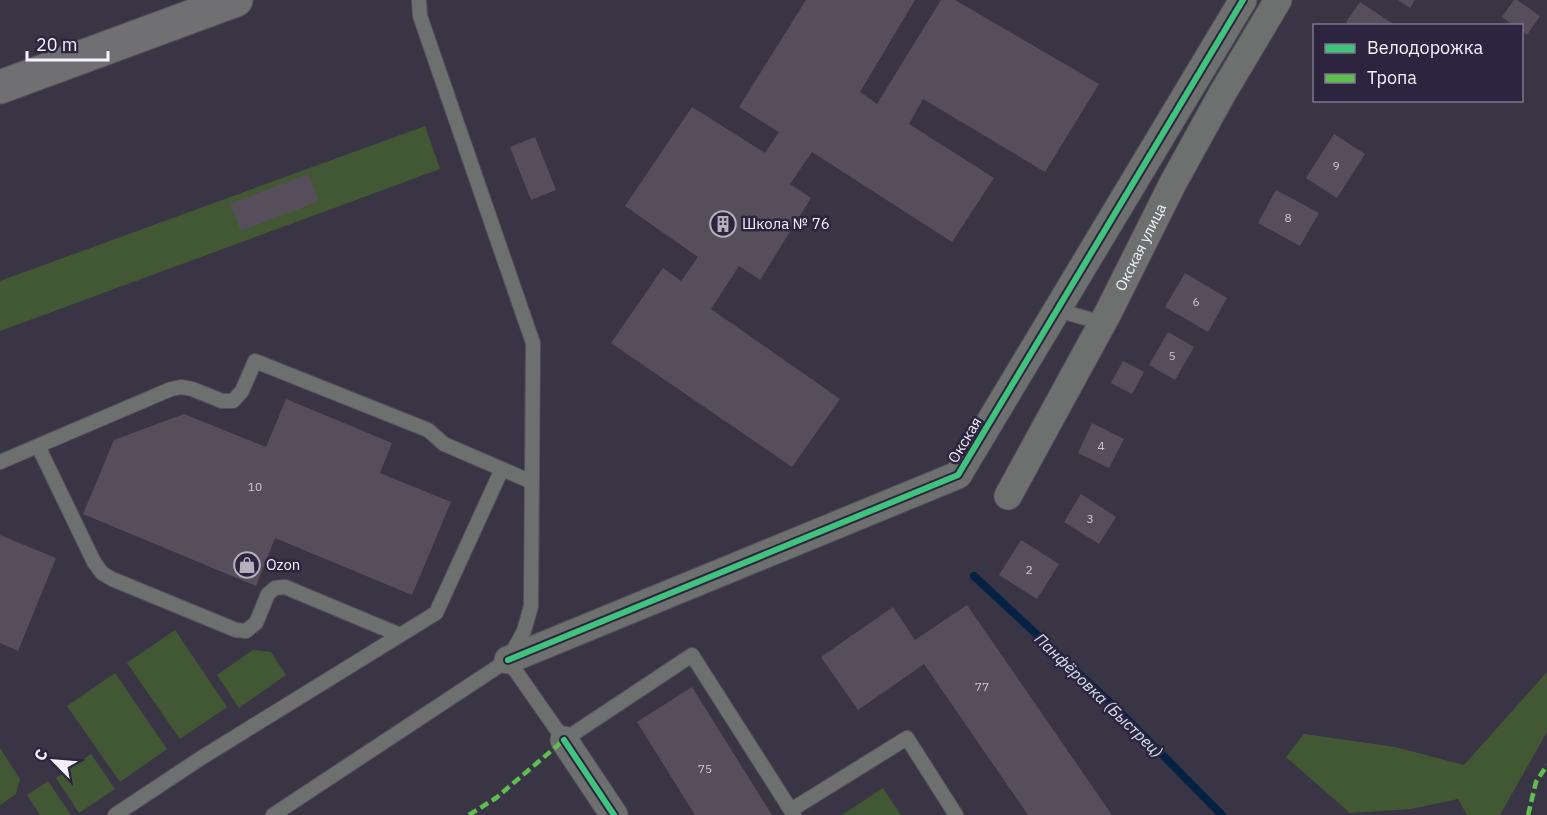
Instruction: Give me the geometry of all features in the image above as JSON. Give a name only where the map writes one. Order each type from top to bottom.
[{"type":"main road","points":[[0,87],[236,0]]},
{"type":"street","name":"Окская","points":[[508,660],[958,475],[1243,0]]},
{"type":"street","name":"Окская улица","points":[[1008,496],[1103,323],[1173,183],[1278,0]]},
{"type":"street","points":[[564,740],[614,815]]},
{"type":"lane","points":[[273,815],[508,660],[524,631],[531,606],[532,343],[420,16],[419,0]]},
{"type":"lane","points":[[1058,310],[1103,323]]},
{"type":"lane","points":[[0,462],[171,389],[182,387],[222,401],[233,401],[242,391],[255,361],[428,430],[444,444],[532,482]]},
{"type":"lane","points":[[38,446],[94,562],[102,573],[112,579],[236,630],[246,631],[256,623],[268,594],[275,588],[285,587],[400,635]]},
{"type":"lane","points":[[115,815],[201,758],[436,613],[502,469]]},
{"type":"lane","points":[[508,660],[564,740],[692,655],[793,812],[907,738],[956,815]]},
{"type":"green space","points":[[425,126],[440,169],[0,331],[0,281]]},
{"type":"green space","points":[[175,630],[227,707],[180,739],[127,663]]},
{"type":"green space","points":[[253,650],[271,652],[286,675],[239,708],[217,675]]},
{"type":"green space","points":[[1547,672],[1547,732],[1500,815],[1467,815],[1458,799],[1411,809],[1350,813],[1286,757],[1304,734],[1395,747],[1464,765]]},
{"type":"green space","points":[[115,673],[167,749],[120,782],[67,706]]},
{"type":"green space","points":[[0,748],[20,779],[16,794],[0,805]]},
{"type":"green space","points":[[91,754],[115,789],[79,813],[56,778]]},
{"type":"green space","points":[[48,781],[71,815],[40,815],[27,795]]},
{"type":"green space","points":[[883,788],[901,815],[842,815]]},
{"type":"building","name":"Школа № 76","points":[[806,0],[915,0],[860,92],[877,104],[941,0],[955,0],[1099,84],[1045,172],[923,99],[909,124],[994,178],[952,242],[812,152],[790,184],[811,198],[760,280],[739,266],[711,309],[840,399],[792,467],[611,343],[663,268],[681,281],[698,257],[625,206],[692,107],[765,153],[779,132],[739,107]]},
{"type":"building","points":[[1398,0],[1415,0],[1410,8]]},
{"type":"building","points":[[1514,0],[1540,16],[1527,35],[1523,32],[1523,24],[1511,24],[1502,17]]},
{"type":"building","points":[[1360,2],[1393,24],[1348,24],[1346,22]]},
{"type":"building","points":[[1334,134],[1365,154],[1337,198],[1306,178]]},
{"type":"building","points":[[535,137],[556,190],[531,200],[510,147]]},
{"type":"building","points":[[308,174],[319,201],[241,231],[230,204]]},
{"type":"building","points":[[1276,190],[1319,213],[1300,246],[1258,223]]},
{"type":"building","points":[[1185,273],[1227,298],[1208,332],[1165,307]]},
{"type":"building","points":[[1168,332],[1194,347],[1175,380],[1149,365]]},
{"type":"building","points":[[1123,361],[1144,372],[1132,394],[1111,383]]},
{"type":"building","points":[[286,399],[392,443],[380,473],[451,502],[412,595],[275,538],[256,586],[83,514],[114,440],[184,414],[266,447]]},
{"type":"building","points":[[1092,423],[1124,439],[1109,468],[1078,453]]},
{"type":"building","points":[[1081,494],[1116,517],[1099,544],[1064,522]]},
{"type":"building","points":[[0,535],[56,558],[18,651],[0,643]]},
{"type":"building","points":[[1021,540],[1059,564],[1037,599],[999,575]]},
{"type":"building","points":[[967,605],[1112,815],[1028,815],[924,664],[858,710],[821,657],[893,607],[915,640]]},
{"type":"building","points":[[692,687],[772,815],[695,815],[637,722]]},
{"type":"waterway","name":"Панфёровка (Быстрец)","points":[[974,576],[1119,711],[1222,815]]},
{"type":"marked path","points":[[469,815],[496,798],[564,740]]},
{"type":"marked path","points":[[1528,815],[1536,782],[1547,765]]},
{"type":"cycle path","points":[[508,660],[958,475],[1243,0]]},
{"type":"cycle path","points":[[564,740],[614,815]]},
{"type":"place","name":"Школа № 76","points":[[723,224]]},
{"type":"place","name":"Ozon","points":[[247,565]]}]
